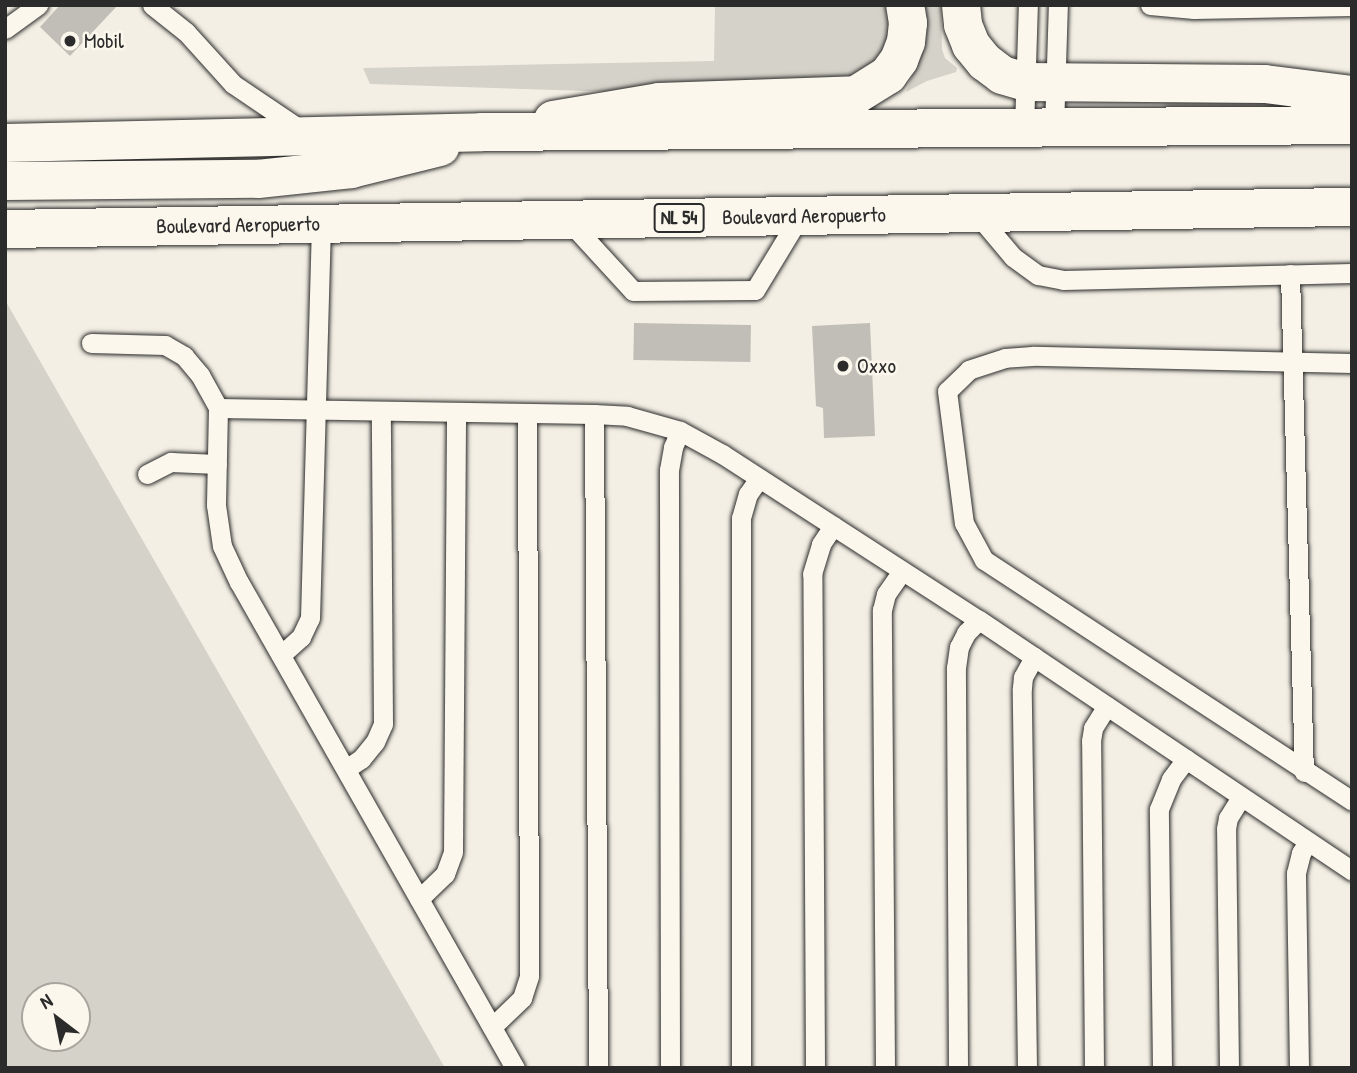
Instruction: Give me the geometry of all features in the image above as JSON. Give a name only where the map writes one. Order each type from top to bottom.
[{"type":"main road","points":[[5,181],[258,179],[305,175],[395,160],[482,132],[659,102],[856,95],[873,87],[899,60],[906,42],[908,23],[905,5]]},
{"type":"main road","points":[[961,5],[963,24],[971,45],[985,62],[1002,75],[1041,82],[1265,84],[1352,95]]},
{"type":"main road","points":[[5,143],[482,132],[1352,125]]},
{"type":"main road","name":"Boulevard Aeropuerto","points":[[5,229],[1352,206]]},
{"type":"lane","points":[[5,29],[38,5]]},
{"type":"lane","points":[[152,5],[186,32],[233,84],[284,121],[311,136]]},
{"type":"lane","points":[[1028,5],[1041,82],[1039,129]]},
{"type":"lane","points":[[1039,129],[1041,82],[1058,5]]},
{"type":"lane","points":[[1150,5],[1194,9],[1352,6]]},
{"type":"lane","points":[[976,213],[1013,257],[1038,275],[1063,280],[1352,273]]},
{"type":"lane","points":[[568,220],[633,291],[755,290],[800,216]]},
{"type":"lane","points":[[281,655],[301,637],[310,618],[321,224]]},
{"type":"lane","points":[[1290,274],[1304,772]]},
{"type":"lane","points":[[91,342],[165,345],[184,356],[200,375],[218,408],[216,505],[222,546],[515,1068]]},
{"type":"lane","points":[[1352,363],[1005,358],[969,370],[947,391],[964,523],[984,560],[1352,801]]},
{"type":"lane","points":[[218,408],[594,414],[627,416],[680,431],[759,478],[979,620],[1352,871]]},
{"type":"lane","points":[[346,769],[361,759],[375,743],[383,724],[381,411]]},
{"type":"lane","points":[[419,899],[445,874],[453,852],[456,412]]},
{"type":"lane","points":[[492,1027],[522,998],[529,976],[527,413]]},
{"type":"lane","points":[[594,414],[598,1068]]},
{"type":"lane","points":[[670,1068],[670,470],[673,447],[680,431]]},
{"type":"lane","points":[[147,474],[171,462],[217,464]]},
{"type":"lane","points":[[741,1068],[741,518],[748,494],[759,478]]},
{"type":"lane","points":[[815,1068],[812,574],[821,544],[833,526]]},
{"type":"lane","points":[[886,1068],[882,610],[886,594],[902,570]]},
{"type":"lane","points":[[958,1068],[957,668],[959,648],[966,633],[979,620]]},
{"type":"lane","points":[[1027,1068],[1022,688],[1023,677],[1034,657]]},
{"type":"lane","points":[[1094,1068],[1091,741],[1093,728],[1107,706]]},
{"type":"lane","points":[[1161,1068],[1159,808],[1171,779],[1186,759]]},
{"type":"lane","points":[[1229,1068],[1226,829],[1228,818],[1241,797]]},
{"type":"lane","points":[[1299,1068],[1296,873],[1301,853],[1308,842]]},
{"type":"shaded area","points":[[715,5],[901,5],[888,75],[648,93],[370,84],[363,68],[714,61]]},
{"type":"shaded area","points":[[922,5],[941,5],[942,49],[945,58],[957,68],[956,72],[927,81],[906,92],[925,44]]},
{"type":"shaded area","points":[[5,300],[445,1068],[5,1068]]},
{"type":"building","name":"Mobil","points":[[60,5],[118,5],[70,56],[40,27]]},
{"type":"building","points":[[634,323],[751,325],[750,362],[633,360]]},
{"type":"building","name":"Oxxo","points":[[870,323],[875,436],[824,438],[823,408],[816,406],[812,326]]},
{"type":"place","name":"Mobil","points":[[70,41]]},
{"type":"place","name":"Oxxo","points":[[843,366]]}]
